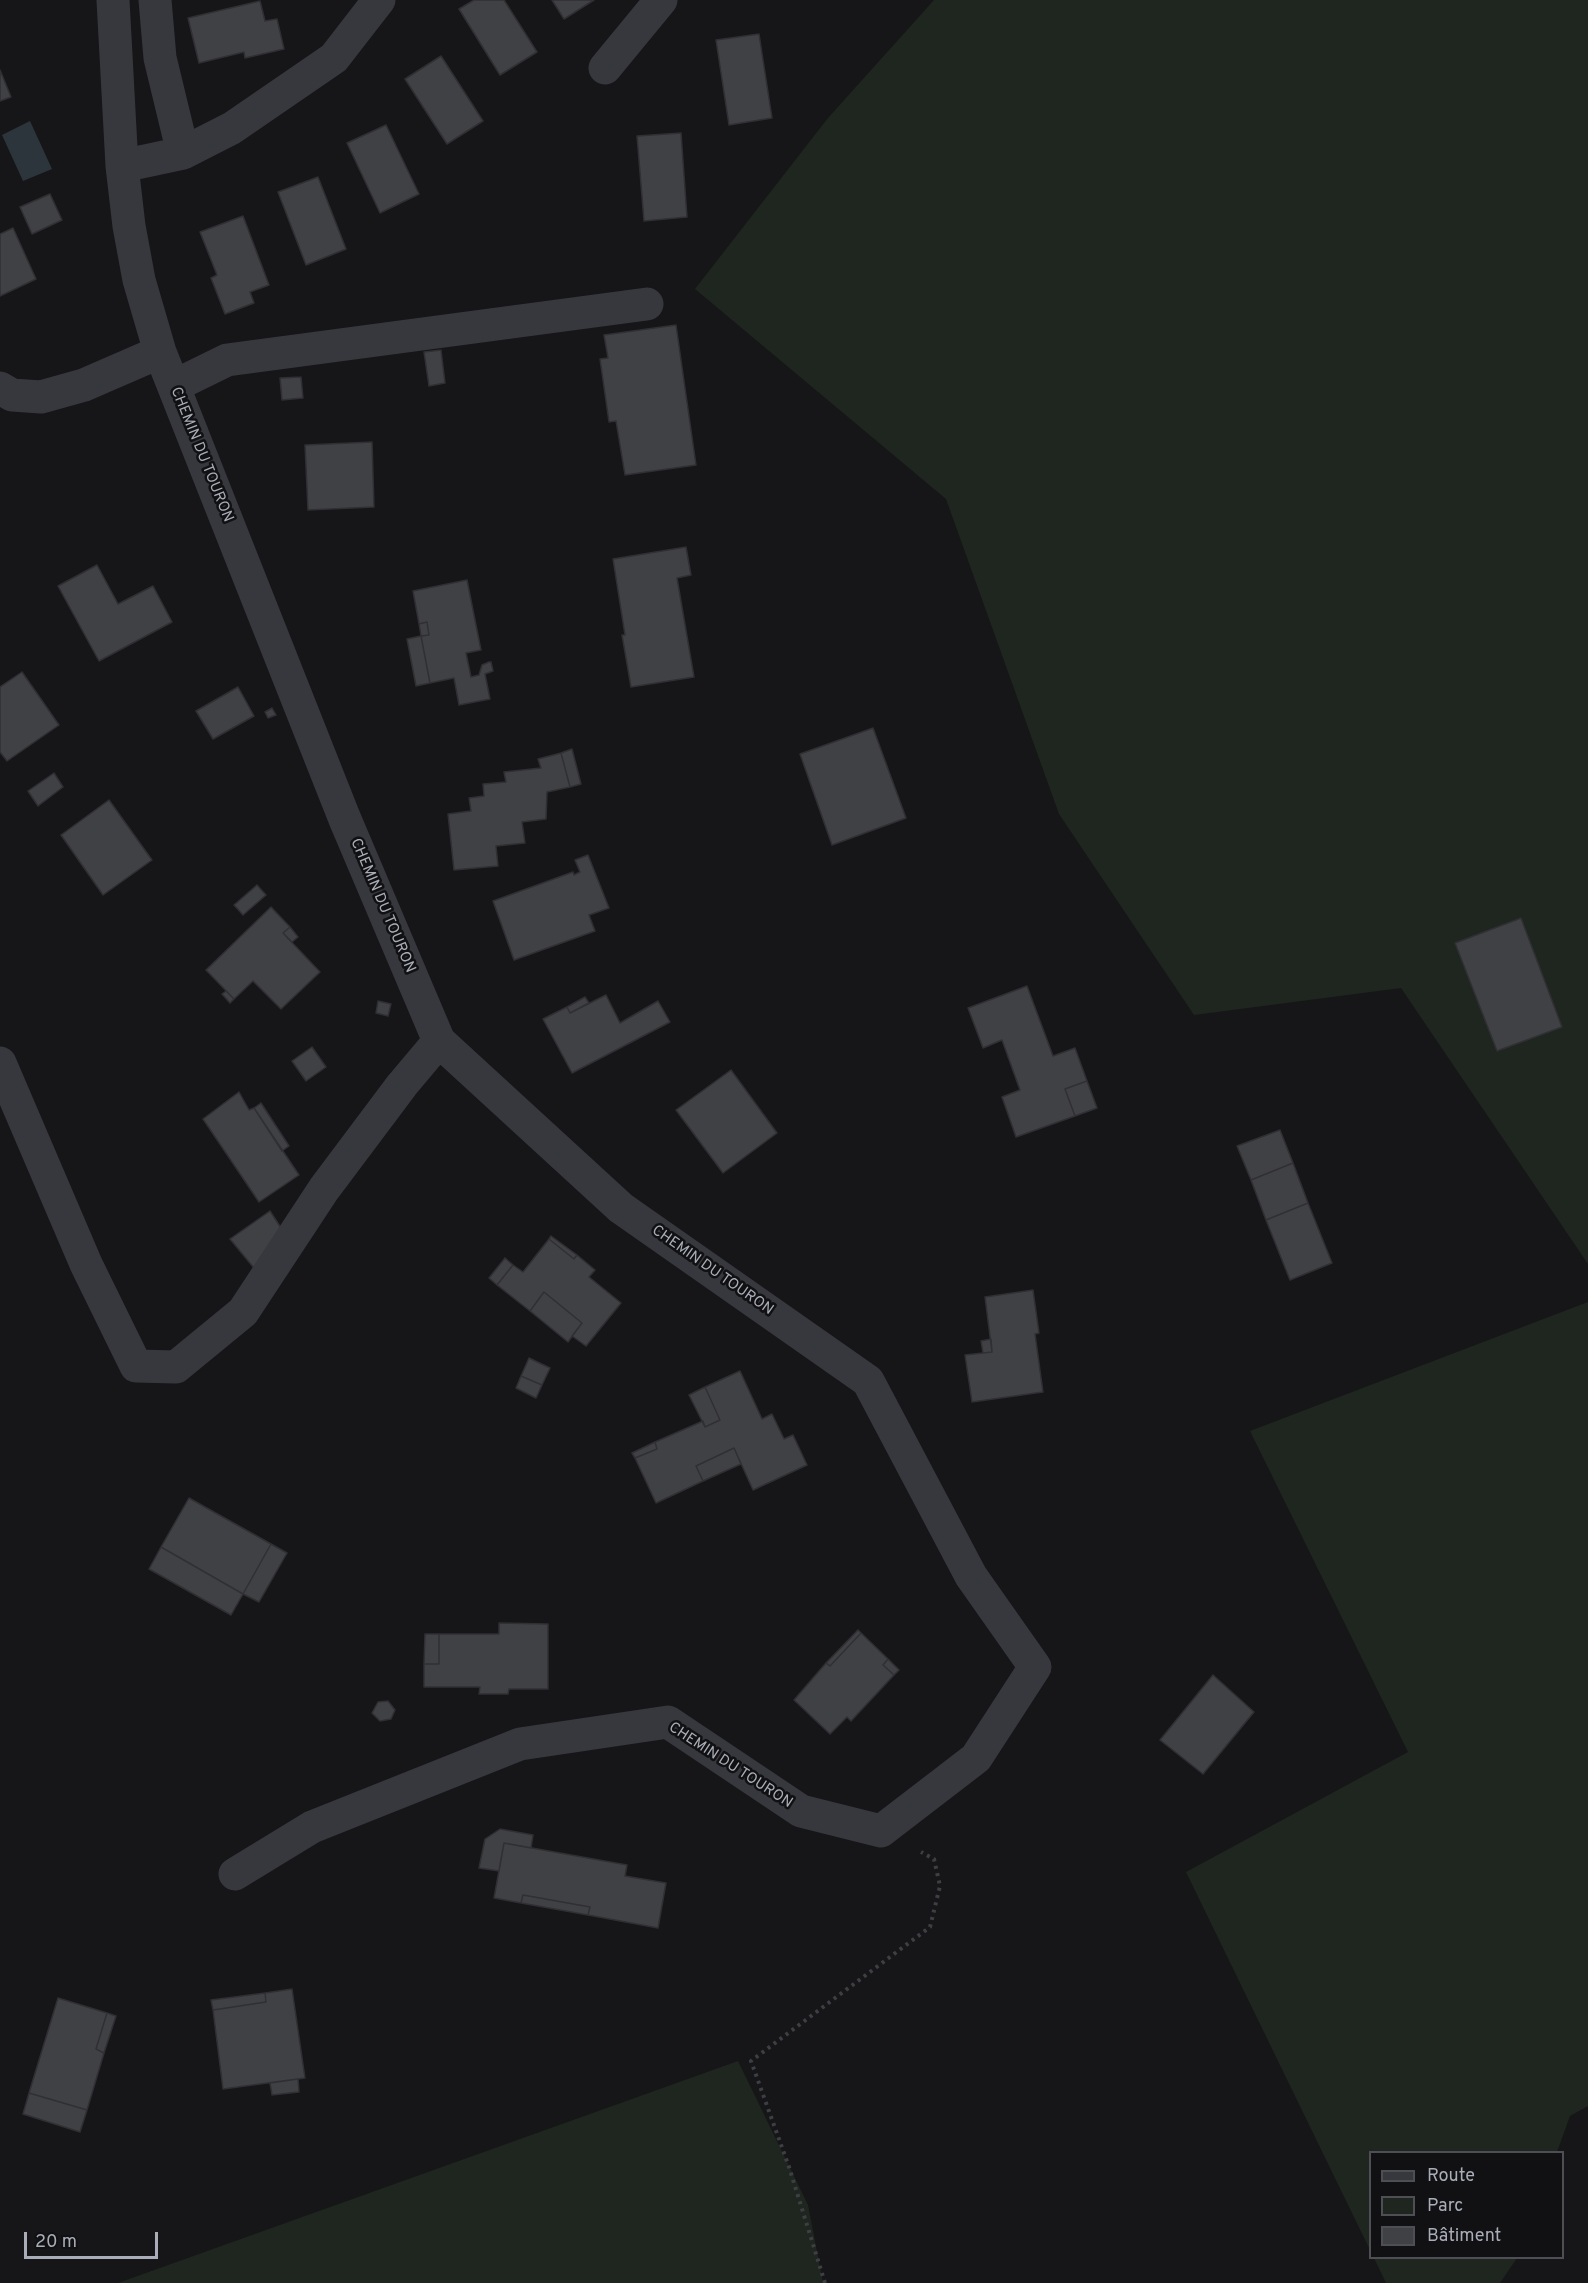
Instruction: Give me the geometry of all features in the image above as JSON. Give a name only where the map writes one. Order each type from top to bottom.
[{"type":"street","name":"CHEMIN DU TOURON","points":[[113,0],[122,166],[129,226],[139,280],[160,352],[344,817],[439,1041],[621,1208],[868,1381],[971,1576],[1035,1667],[976,1758],[880,1831],[801,1811],[668,1722],[520,1744],[312,1827],[235,1875]]},
{"type":"street","points":[[155,0],[160,58],[183,153]]},
{"type":"street","points":[[122,166],[183,153],[232,128],[334,58],[379,0]]},
{"type":"street","points":[[605,68],[662,0]]},
{"type":"street","points":[[174,386],[226,360],[647,304]]},
{"type":"street","points":[[0,388],[12,395],[40,397],[84,385],[160,352]]},
{"type":"street","points":[[0,1063],[86,1264],[136,1366],[176,1367],[243,1312],[324,1189],[402,1085],[439,1041]]},
{"type":"path","points":[[825,2283],[789,2167],[751,2061],[930,1927],[940,1886],[934,1859],[880,1831]]},
{"type":"green space","points":[[934,0],[1588,0],[1588,1264],[1401,988],[1194,1015],[1059,814],[946,499],[695,289],[828,118]]},
{"type":"green space","points":[[1588,1302],[1588,2106],[1570,2116],[1557,2151],[1369,2151],[1369,2248],[1186,1872],[1408,1752],[1250,1431]]},
{"type":"green space","points":[[738,2061],[808,2205],[823,2283],[118,2283]]},
{"type":"green space","points":[[1374,2259],[1516,2259],[1500,2283],[1386,2283]]},
{"type":"shaded area","points":[[30,121],[52,169],[23,181],[2,135]]},
{"type":"building","points":[[474,0],[504,0],[537,52],[500,75],[459,9]]},
{"type":"building","points":[[552,0],[594,0],[564,19]]},
{"type":"building","points":[[260,1],[265,21],[277,19],[284,49],[245,58],[244,52],[199,63],[188,18]]},
{"type":"building","points":[[759,34],[772,118],[729,125],[716,40]]},
{"type":"building","points":[[441,56],[483,121],[447,144],[405,79]]},
{"type":"building","points":[[0,70],[11,97],[0,101]]},
{"type":"building","points":[[386,125],[419,194],[380,213],[347,143]]},
{"type":"building","points":[[681,133],[687,217],[644,221],[637,136]]},
{"type":"building","points":[[318,177],[346,249],[306,265],[278,192]]},
{"type":"building","points":[[50,194],[62,220],[32,234],[20,207]]},
{"type":"building","points":[[243,216],[269,285],[250,292],[254,303],[225,314],[211,278],[217,275],[200,232]]},
{"type":"building","points":[[13,228],[36,279],[0,296],[0,234]]},
{"type":"building","points":[[676,325],[696,465],[625,475],[616,421],[609,422],[600,359],[608,358],[604,335]]},
{"type":"building","points":[[441,350],[445,383],[429,386],[424,352]]},
{"type":"building","points":[[301,377],[303,398],[282,400],[280,378]]},
{"type":"building","points":[[372,442],[374,507],[308,510],[305,445]]},
{"type":"building","points":[[686,547],[691,575],[677,578],[694,677],[631,687],[613,559]]},
{"type":"building","points":[[97,565],[118,604],[153,586],[172,622],[99,661],[58,586]]},
{"type":"building","points":[[467,580],[481,650],[466,653],[471,677],[479,675],[482,665],[489,662],[491,662],[493,671],[485,674],[490,699],[459,705],[454,678],[430,683],[421,636],[429,635],[427,622],[419,624],[413,591]]},
{"type":"building","points":[[427,622],[429,635],[421,636],[419,624]]},
{"type":"building","points":[[421,636],[430,683],[416,686],[407,639]]},
{"type":"building","points":[[22,672],[59,725],[7,761],[0,752],[0,687]]},
{"type":"building","points":[[238,687],[254,716],[213,739],[196,711]]},
{"type":"building","points":[[272,708],[276,715],[268,718],[265,712]]},
{"type":"building","points":[[873,728],[906,818],[832,845],[800,754]]},
{"type":"building","points":[[572,749],[581,784],[570,787],[561,753]]},
{"type":"building","points":[[561,753],[570,787],[547,792],[546,819],[522,822],[525,843],[496,846],[498,866],[454,870],[448,814],[471,811],[469,798],[484,796],[483,784],[506,782],[504,772],[541,768],[538,759]]},
{"type":"building","points":[[54,773],[63,787],[38,806],[28,791]]},
{"type":"building","points":[[109,800],[152,860],[103,895],[61,835]]},
{"type":"building","points":[[588,855],[609,908],[589,915],[595,931],[514,960],[493,901],[573,872],[574,875],[580,872],[575,860]]},
{"type":"building","points":[[257,885],[266,895],[243,915],[234,905]]},
{"type":"building","points":[[271,907],[290,927],[283,933],[320,972],[281,1009],[253,981],[234,999],[206,970]]},
{"type":"building","points":[[1521,918],[1562,1027],[1497,1051],[1455,943]]},
{"type":"building","points":[[290,927],[298,937],[292,942],[283,933]]},
{"type":"building","points":[[1027,986],[1053,1056],[1075,1048],[1087,1081],[1065,1089],[1075,1116],[1016,1137],[1002,1097],[1020,1090],[1002,1040],[983,1048],[968,1008]]},
{"type":"building","points":[[226,991],[234,999],[230,1003],[222,994]]},
{"type":"building","points":[[606,995],[620,1023],[658,1001],[670,1022],[572,1073],[543,1019],[567,1007],[570,1013]]},
{"type":"building","points":[[585,997],[589,1003],[570,1013],[567,1007]]},
{"type":"building","points":[[378,1001],[391,1004],[388,1016],[376,1013]]},
{"type":"building","points":[[312,1047],[326,1067],[306,1081],[292,1061]]},
{"type":"building","points":[[731,1070],[777,1133],[723,1173],[676,1110]]},
{"type":"building","points":[[1087,1081],[1097,1108],[1075,1116],[1065,1089]]},
{"type":"building","points":[[239,1092],[249,1110],[254,1108],[299,1175],[259,1202],[203,1119]]},
{"type":"building","points":[[261,1103],[289,1146],[282,1151],[254,1108]]},
{"type":"building","points":[[1280,1130],[1293,1163],[1251,1180],[1237,1146]]},
{"type":"building","points":[[1293,1163],[1308,1203],[1266,1220],[1251,1180]]},
{"type":"building","points":[[1308,1203],[1332,1263],[1290,1280],[1266,1220]]},
{"type":"building","points":[[270,1211],[283,1231],[254,1268],[230,1239]]},
{"type":"building","points":[[551,1236],[577,1255],[574,1259],[549,1239]]},
{"type":"building","points":[[549,1239],[574,1259],[577,1255],[595,1270],[589,1277],[621,1303],[586,1346],[572,1336],[582,1323],[544,1292],[530,1311],[497,1285],[513,1265],[523,1272]]},
{"type":"building","points":[[505,1258],[513,1265],[497,1285],[489,1278]]},
{"type":"building","points":[[1033,1290],[1039,1333],[1035,1334],[1043,1392],[972,1402],[965,1355],[992,1352],[985,1297]]},
{"type":"building","points":[[544,1292],[582,1323],[568,1342],[530,1311]]},
{"type":"building","points":[[991,1339],[992,1352],[983,1353],[981,1341]]},
{"type":"building","points":[[529,1358],[550,1368],[542,1385],[521,1376]]},
{"type":"building","points":[[740,1371],[762,1419],[772,1414],[784,1439],[793,1435],[807,1465],[753,1490],[734,1448],[696,1466],[703,1481],[656,1503],[635,1458],[657,1449],[655,1442],[703,1421],[705,1427],[720,1420],[705,1387]]},
{"type":"building","points":[[521,1376],[542,1385],[536,1398],[516,1388]]},
{"type":"building","points":[[705,1387],[720,1420],[705,1427],[689,1395]]},
{"type":"building","points":[[655,1442],[657,1449],[635,1458],[632,1453]]},
{"type":"building","points":[[734,1448],[741,1464],[703,1481],[696,1466]]},
{"type":"building","points":[[189,1498],[271,1544],[243,1594],[161,1547]]},
{"type":"building","points":[[271,1544],[287,1553],[259,1602],[243,1594]]},
{"type":"building","points":[[161,1547],[243,1594],[231,1615],[149,1569]]},
{"type":"building","points":[[499,1623],[548,1624],[548,1689],[509,1689],[508,1694],[479,1694],[480,1687],[424,1687],[424,1664],[439,1664],[439,1634],[499,1634]]},
{"type":"building","points":[[858,1630],[861,1633],[830,1666],[826,1663]]},
{"type":"building","points":[[861,1633],[888,1659],[883,1665],[894,1675],[851,1721],[847,1717],[830,1734],[794,1700],[826,1663],[830,1666]]},
{"type":"building","points":[[425,1634],[439,1634],[439,1664],[424,1664]]},
{"type":"building","points":[[888,1659],[899,1670],[894,1675],[883,1665]]},
{"type":"building","points":[[1213,1675],[1254,1712],[1203,1774],[1160,1740]]},
{"type":"building","points":[[388,1701],[395,1710],[391,1719],[380,1721],[372,1713],[378,1702]]},
{"type":"building","points":[[500,1829],[533,1835],[531,1848],[504,1843],[499,1871],[479,1868],[485,1839]]},
{"type":"building","points":[[504,1843],[627,1865],[625,1876],[666,1883],[658,1928],[588,1915],[590,1907],[523,1895],[521,1903],[494,1898]]},
{"type":"building","points":[[523,1895],[590,1907],[588,1915],[521,1903]]},
{"type":"building","points":[[292,1989],[305,2078],[223,2089],[213,2010],[266,2002],[265,1993]]},
{"type":"building","points":[[265,1993],[266,2002],[213,2010],[211,2000]]},
{"type":"building","points":[[58,1998],[107,2013],[96,2049],[104,2053],[87,2110],[29,2093]]},
{"type":"building","points":[[107,2013],[116,2016],[104,2053],[96,2049]]},
{"type":"building","points":[[298,2079],[299,2092],[272,2095],[270,2083]]},
{"type":"building","points":[[29,2093],[87,2110],[80,2132],[23,2114]]}]
